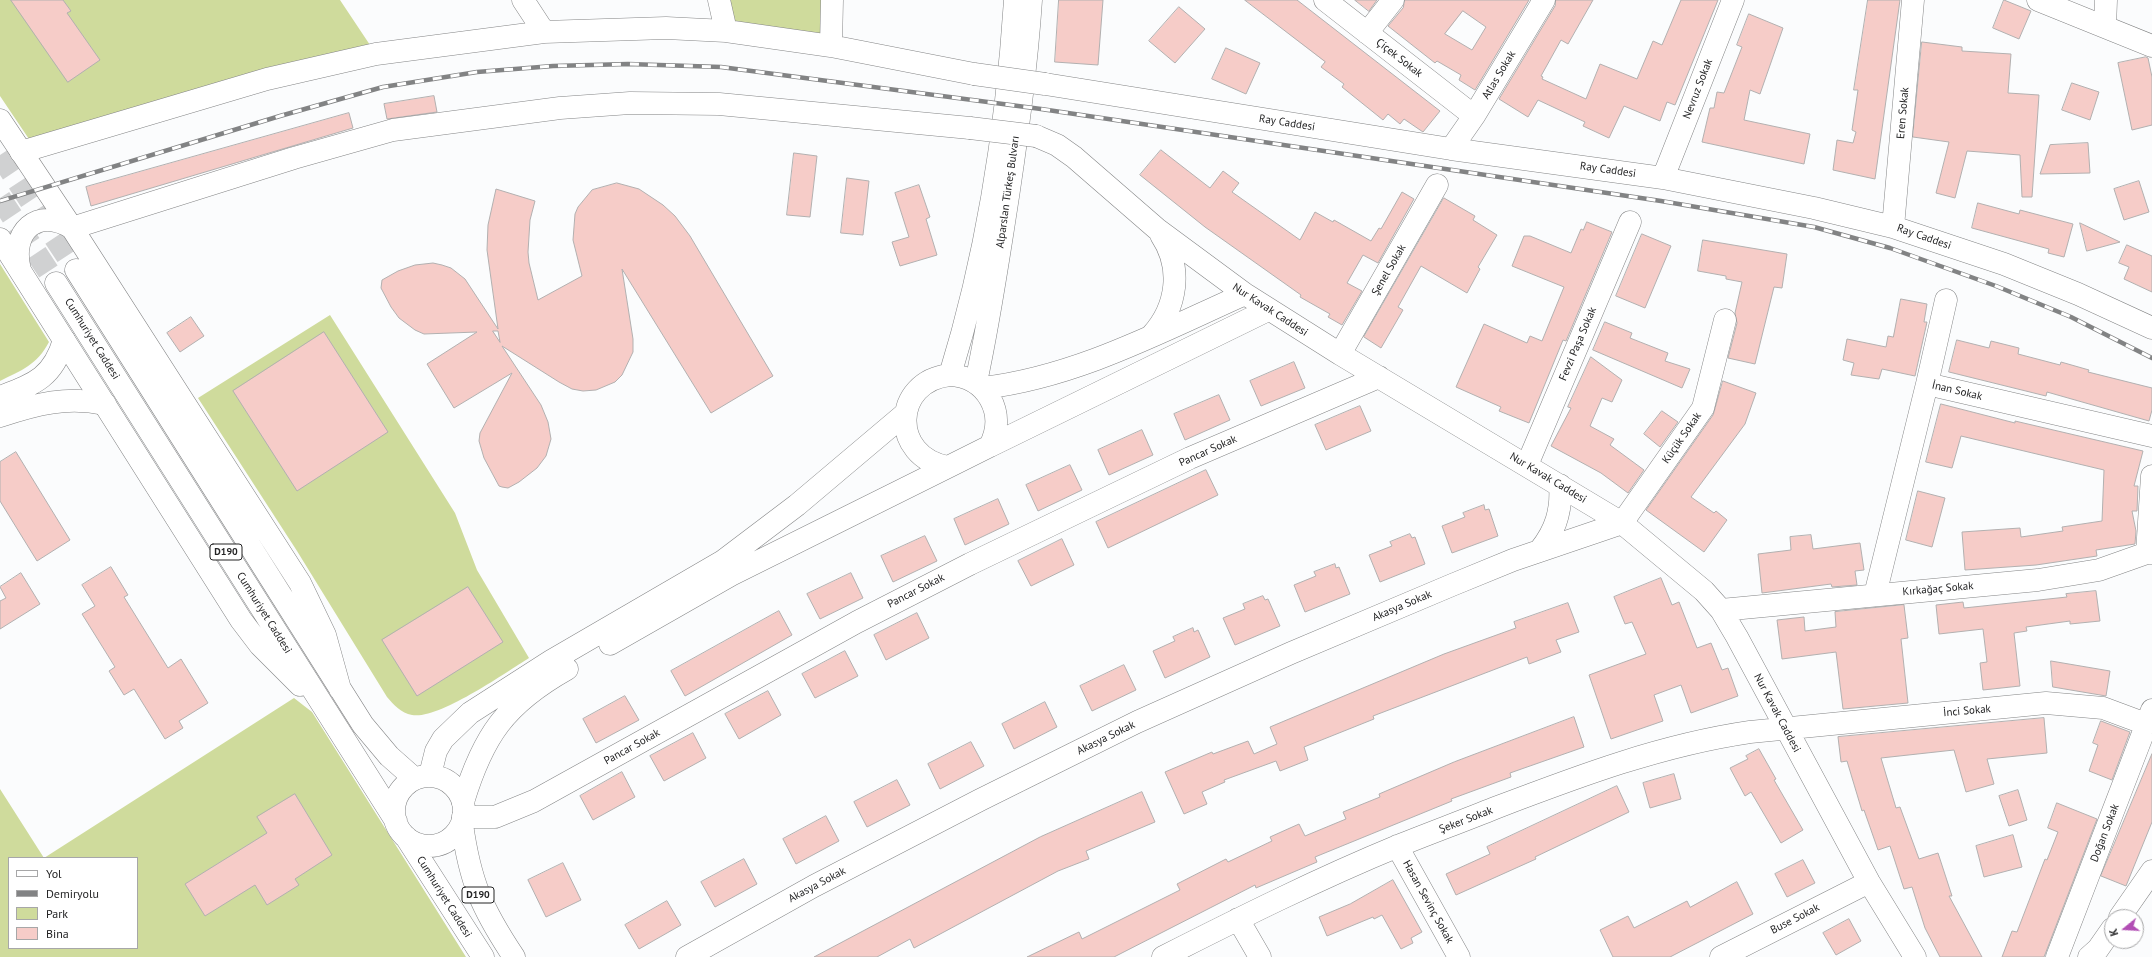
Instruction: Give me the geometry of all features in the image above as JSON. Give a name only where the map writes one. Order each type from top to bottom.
[{"type":"main road","points":[[523,0],[544,32]]},
{"type":"main road","points":[[719,0],[726,31]]},
{"type":"main road","points":[[831,46],[832,0]]},
{"type":"main road","name":"Alparslan Türkeş Bulvarı","points":[[950,375],[977,273],[996,171],[1015,0]]},
{"type":"main road","name":"Alparslan Türkeş Bulvarı","points":[[979,385],[984,345],[1012,174],[1031,0]]},
{"type":"main road","name":"Çiçek Sokak","points":[[1325,0],[1474,116]]},
{"type":"main road","points":[[1367,33],[1392,0]]},
{"type":"main road","name":"Atlas Sokak","points":[[1451,148],[1474,116],[1544,0]]},
{"type":"main road","name":"Nevruz Sokak","points":[[1663,178],[1733,0]]},
{"type":"main road","name":"Eren Sokak","points":[[1893,226],[1913,0]]},
{"type":"main road","points":[[2038,0],[2152,46]]},
{"type":"main road","points":[[2105,27],[2106,0]]},
{"type":"main road","name":"Ray Caddesi","points":[[21,152],[267,79],[376,54],[544,32],[659,28],[726,31],[831,46],[974,74],[1451,148],[1663,178],[1814,208],[1893,226],[2004,264],[2078,294],[2152,328]]},
{"type":"main road","name":"Nur Kavak Caddesi","points":[[72,228],[294,158],[393,130],[560,108],[630,103],[719,104],[1000,131],[1036,136],[1057,146],[1074,157],[1157,229],[1244,294],[1340,354],[1622,523],[1704,591],[1721,610],[1869,882],[1915,957]]},
{"type":"main road","points":[[1,128],[21,152],[72,228],[300,583],[325,635],[340,688]]},
{"type":"main road","name":"Şenel Sokak","points":[[1340,354],[1437,185]]},
{"type":"main road","points":[[20,271],[17,258],[17,246],[21,235],[29,227],[39,221],[51,220],[62,222],[72,228]]},
{"type":"main road","name":"Fevzi Paşa Sokak","points":[[1527,465],[1630,222]]},
{"type":"main road","points":[[1150,337],[1162,324],[1170,309],[1175,293],[1176,276],[1173,259],[1166,243],[1157,229]]},
{"type":"main road","points":[[0,239],[241,620],[273,659],[295,681],[320,702]]},
{"type":"main road","name":"Cumhuriyet Caddesi","points":[[76,270],[340,688],[376,742],[422,777],[444,779],[456,788],[463,814],[466,854],[475,889],[493,925],[514,957]]},
{"type":"main road","name":"Cumhuriyet Caddesi","points":[[56,283],[320,702],[483,957]]},
{"type":"main road","points":[[979,385],[1012,384],[1065,370],[1150,337],[1244,294]]},
{"type":"main road","points":[[1927,384],[1946,300]]},
{"type":"main road","points":[[463,814],[477,761],[491,734],[500,722],[526,695],[560,673],[731,575],[1268,310]]},
{"type":"main road","name":"Küçük Sokak","points":[[1622,523],[1703,408],[1725,320]]},
{"type":"main road","points":[[0,396],[33,383],[48,373],[57,361],[64,340]]},
{"type":"main road","points":[[948,467],[924,458],[912,446],[906,430],[906,413],[908,404],[918,389],[932,379],[950,375],[959,375],[979,385],[992,400],[997,416],[996,431],[990,446]]},
{"type":"main road","name":"Pancar Sokak","points":[[463,814],[494,817],[534,800],[857,622],[970,564],[1190,458],[1379,377]]},
{"type":"main road","name":"İnan Sokak","points":[[1875,595],[1927,384],[2152,436]]},
{"type":"main road","points":[[0,416],[59,401],[86,400],[105,404]]},
{"type":"main road","points":[[401,829],[394,806],[399,793],[422,777],[443,740],[470,713],[551,661],[723,561],[797,505],[906,413]]},
{"type":"main road","points":[[2150,553],[2152,476]]},
{"type":"main road","points":[[1540,550],[1548,541],[1558,520],[1561,496],[1560,485]]},
{"type":"main road","name":"Akasya Sokak","points":[[687,957],[814,886],[980,800],[1137,722],[1374,617],[1540,550],[1622,523]]},
{"type":"main road","name":"Kırkağaç Sokak","points":[[1721,610],[2038,580],[2099,570],[2150,553]]},
{"type":"main road","name":"İnci Sokak","points":[[1785,728],[2046,703],[2103,708],[2149,717]]},
{"type":"main road","name":"Doğan Sokak","points":[[2057,957],[2149,717]]},
{"type":"main road","name":"Şeker Sokak","points":[[1163,957],[1238,919],[1397,846],[1583,774],[1627,759],[1712,737],[1785,728]]},
{"type":"main road","name":"Cumhuriyet Caddesi","points":[[401,829],[426,846],[441,844],[453,836],[463,814]]},
{"type":"main road","name":"Hasan Sevinç Sokak","points":[[1397,846],[1459,957]]},
{"type":"main road","points":[[2126,909],[2152,871]]},
{"type":"main road","name":"Buse Sokak","points":[[1722,957],[1869,882]]},
{"type":"main road","points":[[1238,919],[1260,957]]},
{"type":"main road","points":[[2089,957],[2098,950],[2104,941]]},
{"type":"green space","points":[[0,0],[340,0],[376,54],[35,148],[0,96]]},
{"type":"green space","points":[[719,0],[832,0],[831,46],[726,31]]},
{"type":"green space","points":[[0,264],[49,342],[34,362],[0,381]]},
{"type":"green space","points":[[330,315],[455,513],[477,570],[529,658],[471,694],[454,703],[424,715],[412,715],[401,711],[387,697],[297,551],[198,398]]},
{"type":"green space","points":[[294,698],[312,712],[466,957],[0,957],[0,789],[43,857],[8,857],[8,949],[138,949],[138,857],[46,857]]},
{"type":"building","points":[[11,0],[63,0],[71,11],[67,13],[100,60],[68,82]]},
{"type":"building","points":[[1059,0],[1103,0],[1098,65],[1055,62]]},
{"type":"building","points":[[1245,0],[1297,0],[1440,111],[1423,132],[1404,119],[1400,124],[1388,114],[1383,120],[1342,87],[1344,84],[1321,67],[1325,62]]},
{"type":"building","points":[[1355,0],[1377,0],[1369,11]]},
{"type":"building","points":[[1405,0],[1529,0],[1475,90],[1459,80],[1461,75],[1437,61],[1435,63],[1388,26],[1403,8]],"holes":[[[1463,11],[1486,27],[1472,50],[1445,34]]]},
{"type":"building","points":[[1556,0],[1593,0],[1568,44],[1561,40],[1541,76],[1543,77],[1542,79],[1586,99],[1600,64],[1637,79],[1653,41],[1662,45],[1681,0],[1718,0],[1675,105],[1667,102],[1660,121],[1624,106],[1609,138],[1583,126],[1585,122],[1538,100],[1528,117],[1499,99],[1555,6]]},
{"type":"building","points":[[1868,0],[1900,0],[1875,179],[1833,170],[1837,140],[1853,143],[1856,132],[1852,130],[1858,90],[1854,90]]},
{"type":"building","points":[[2004,0],[2031,11],[2019,39],[1993,28]]},
{"type":"building","points":[[1179,7],[1205,29],[1175,63],[1149,41]]},
{"type":"building","points":[[1749,14],[1783,28],[1760,94],[1750,90],[1744,120],[1810,134],[1804,164],[1702,142],[1710,108],[1714,108],[1717,92],[1724,93],[1742,47],[1737,45]]},
{"type":"building","points":[[1922,42],[1962,47],[1962,51],[2011,54],[2008,93],[2039,95],[2032,197],[2022,197],[2020,155],[1967,151],[1955,198],[1936,193],[1949,142],[1913,137]]},
{"type":"building","points":[[1226,48],[1260,63],[1246,94],[1212,79]]},
{"type":"building","points":[[2146,57],[2148,58],[2152,77],[2152,125],[2132,130],[2118,63]]},
{"type":"building","points":[[2072,83],[2099,92],[2090,120],[2062,110]]},
{"type":"building","points":[[434,96],[437,112],[387,119],[384,104]]},
{"type":"building","points":[[349,113],[353,128],[91,206],[86,187]]},
{"type":"building","points":[[2088,143],[2090,173],[2040,174],[2050,145]]},
{"type":"building","points":[[1161,150],[1210,188],[1223,171],[1239,183],[1232,192],[1300,240],[1315,212],[1333,222],[1334,220],[1371,241],[1379,228],[1381,229],[1402,192],[1414,199],[1378,263],[1363,255],[1347,283],[1362,291],[1342,325],[1328,317],[1330,314],[1300,297],[1301,295],[1205,227],[1140,175]]},
{"type":"building","points":[[794,153],[817,156],[810,217],[787,215]]},
{"type":"building","points":[[847,178],[869,181],[863,235],[841,233]]},
{"type":"building","points":[[2139,181],[2149,212],[2124,220],[2114,189]]},
{"type":"building","points":[[617,183],[639,189],[663,205],[675,216],[690,236],[773,376],[711,413],[622,269],[633,339],[633,352],[622,375],[615,382],[596,390],[583,391],[572,389],[502,346],[541,405],[548,422],[551,439],[546,456],[537,468],[519,482],[508,488],[502,487],[499,486],[484,458],[479,441],[480,433],[512,373],[454,408],[427,364],[477,332],[424,334],[415,330],[399,318],[391,307],[381,288],[382,280],[398,271],[415,265],[433,263],[451,268],[465,279],[498,329],[487,250],[488,225],[496,189],[535,201],[530,220],[528,252],[529,263],[538,300],[582,276],[573,240],[575,214],[578,207],[592,190]],"holes":[[[493,331],[498,331],[500,342]]]},
{"type":"building","points":[[919,185],[930,217],[926,219],[937,255],[900,266],[892,242],[909,237],[895,193]]},
{"type":"building","points":[[1444,198],[1475,216],[1473,220],[1497,235],[1478,267],[1480,269],[1467,293],[1421,266],[1398,307],[1403,310],[1381,348],[1364,337]]},
{"type":"building","points":[[1978,203],[2019,214],[2020,210],[2073,224],[2064,257],[2048,253],[2049,249],[1972,228]]},
{"type":"building","points":[[1587,222],[1612,232],[1566,341],[1563,340],[1529,423],[1499,411],[1501,407],[1456,387],[1484,324],[1527,343],[1530,336],[1542,341],[1564,287],[1512,266],[1524,236],[1530,236],[1571,253],[1581,229],[1583,230]]},
{"type":"building","points":[[2080,223],[2120,242],[2087,251]]},
{"type":"building","points":[[1642,234],[1671,246],[1645,308],[1616,296]]},
{"type":"building","points":[[1703,240],[1787,254],[1782,288],[1774,287],[1755,364],[1728,358],[1737,323],[1735,313],[1742,282],[1726,279],[1726,276],[1698,271]]},
{"type":"building","points":[[2127,245],[2152,256],[2152,292],[2124,279],[2129,267],[2119,263]]},
{"type":"building","points":[[1901,299],[1927,304],[1924,322],[1927,322],[1915,376],[1882,369],[1879,379],[1851,375],[1854,363],[1843,360],[1847,339],[1886,347],[1888,336],[1893,337]]},
{"type":"building","points":[[191,317],[204,336],[180,352],[167,333]]},
{"type":"building","points":[[1605,322],[1632,333],[1630,338],[1668,353],[1665,361],[1690,369],[1682,388],[1593,350]]},
{"type":"building","points":[[324,332],[388,432],[297,491],[233,391]]},
{"type":"building","points":[[1957,340],[1989,348],[1991,341],[2019,348],[2018,354],[2060,365],[2061,362],[2089,370],[2088,372],[2152,388],[2152,410],[2149,421],[2047,392],[2046,396],[1949,372]]},
{"type":"building","points":[[1591,357],[1622,380],[1612,402],[1602,398],[1590,426],[1614,439],[1610,445],[1644,470],[1628,493],[1601,473],[1551,446],[1571,408],[1568,407]]},
{"type":"building","points":[[1294,362],[1305,388],[1261,406],[1250,381]]},
{"type":"building","points":[[1723,381],[1756,393],[1745,424],[1691,497],[1714,513],[1716,511],[1727,520],[1704,552],[1646,510],[1713,415]]},
{"type":"building","points":[[1219,395],[1230,420],[1185,440],[1174,414]]},
{"type":"building","points":[[1941,404],[2015,423],[2015,421],[2143,451],[2134,486],[2138,486],[2137,511],[2132,511],[2136,531],[2135,544],[2096,550],[2097,556],[2036,565],[1965,570],[1962,532],[2020,528],[2021,537],[2063,531],[2062,527],[2102,521],[2104,470],[1961,436],[1952,468],[1926,462]]},
{"type":"building","points":[[1360,406],[1371,431],[1326,450],[1315,425]]},
{"type":"building","points":[[1662,411],[1678,422],[1660,447],[1644,434]]},
{"type":"building","points":[[1142,430],[1153,455],[1109,475],[1098,450]]},
{"type":"building","points":[[16,452],[70,540],[37,561],[0,501],[0,462]]},
{"type":"building","points":[[1070,465],[1082,490],[1038,511],[1026,485]]},
{"type":"building","points":[[1206,470],[1218,495],[1108,548],[1096,522]]},
{"type":"building","points":[[1918,491],[1945,498],[1932,547],[1906,540]]},
{"type":"building","points":[[998,499],[1009,524],[965,545],[954,519]]},
{"type":"building","points":[[1484,505],[1485,510],[1489,509],[1498,536],[1452,553],[1442,526],[1465,517],[1463,513]]},
{"type":"building","points":[[1410,534],[1412,538],[1415,537],[1425,564],[1380,582],[1369,555],[1392,546],[1390,542]]},
{"type":"building","points":[[1811,535],[1813,549],[1860,543],[1864,570],[1855,571],[1857,585],[1832,587],[1831,584],[1762,593],[1758,554],[1791,550],[1790,537]]},
{"type":"building","points":[[925,536],[937,561],[893,582],[881,556]]},
{"type":"building","points":[[1062,539],[1074,565],[1031,586],[1018,561]]},
{"type":"building","points":[[1335,564],[1336,568],[1339,567],[1350,594],[1305,612],[1294,585],[1316,576],[1314,572]]},
{"type":"building","points":[[111,567],[128,595],[124,597],[168,668],[181,659],[208,703],[179,721],[183,728],[165,739],[134,689],[124,695],[109,671],[115,667],[82,614],[95,606],[82,585]]},
{"type":"building","points":[[21,573],[40,604],[0,629],[0,601],[6,598],[0,587]]},
{"type":"building","points":[[851,573],[863,598],[820,619],[807,594]]},
{"type":"building","points":[[1661,578],[1672,605],[1679,602],[1697,648],[1711,643],[1722,670],[1728,668],[1738,696],[1691,713],[1681,685],[1654,695],[1663,721],[1611,739],[1589,675],[1646,654],[1632,622],[1625,624],[1614,597]]},
{"type":"building","points":[[468,587],[503,642],[417,696],[382,640]]},
{"type":"building","points":[[2096,591],[2100,621],[2070,624],[2070,621],[2026,627],[2027,631],[2014,633],[2020,686],[1983,690],[1980,663],[1987,662],[1983,629],[1939,634],[1936,605],[1963,602],[1964,608],[2067,597],[2066,594]]},
{"type":"building","points":[[1263,596],[1265,600],[1268,599],[1280,626],[1235,645],[1223,618],[1245,609],[1243,604]]},
{"type":"building","points":[[1568,603],[1579,632],[1556,640],[1561,652],[1529,664],[1527,657],[1373,716],[1374,719],[1304,747],[1308,760],[1280,771],[1276,761],[1224,780],[1225,782],[1202,792],[1207,804],[1184,814],[1165,772],[1212,752],[1213,754],[1248,741],[1254,754],[1277,744],[1270,727],[1444,654],[1516,628],[1514,622]]},
{"type":"building","points":[[1904,605],[1908,638],[1901,639],[1908,703],[1843,709],[1836,652],[1782,659],[1777,620],[1804,617],[1805,631],[1836,627],[1835,612]]},
{"type":"building","points":[[779,611],[792,635],[685,696],[671,671]]},
{"type":"building","points":[[917,613],[929,638],[886,660],[874,635]]},
{"type":"building","points":[[1193,628],[1194,632],[1198,630],[1210,657],[1165,678],[1153,651],[1175,641],[1173,637]]},
{"type":"building","points":[[845,651],[858,676],[815,698],[802,674]]},
{"type":"building","points":[[2051,661],[2110,671],[2106,696],[2053,687]]},
{"type":"building","points":[[1124,665],[1136,690],[1092,711],[1080,686]]},
{"type":"building","points":[[768,691],[781,715],[739,739],[725,714]]},
{"type":"building","points":[[625,696],[639,720],[596,743],[583,719]]},
{"type":"building","points":[[1045,702],[1057,727],[1014,749],[1002,724]]},
{"type":"building","points":[[1574,717],[1584,747],[1510,773],[1511,777],[1451,799],[1452,801],[1315,857],[1317,862],[1256,888],[1255,885],[1114,957],[1027,957],[1079,932],[1082,939],[1180,890],[1177,884],[1226,859],[1228,862],[1272,841],[1270,837],[1299,824],[1305,836],[1346,819],[1343,812],[1380,797],[1379,794],[1454,762]]},
{"type":"building","points":[[2044,718],[2047,753],[1987,759],[1994,784],[1966,792],[1954,750],[1881,758],[1896,808],[1900,807],[1919,859],[1938,853],[1952,896],[1949,896],[1982,957],[1940,957],[1925,928],[1912,887],[1904,889],[1890,846],[1878,850],[1864,810],[1862,811],[1847,761],[1841,762],[1838,737]]},
{"type":"building","points":[[2101,721],[2130,732],[2112,780],[2089,771],[2098,745],[2093,743]]},
{"type":"building","points":[[693,733],[706,758],[664,781],[650,756]]},
{"type":"building","points":[[971,742],[984,766],[940,789],[928,764]]},
{"type":"building","points":[[1759,749],[1776,779],[1774,780],[1803,830],[1781,843],[1751,792],[1745,796],[1730,768],[1748,759],[1746,756]]},
{"type":"building","points":[[2152,754],[2152,822],[2126,886],[2101,876]]},
{"type":"building","points":[[622,772],[635,797],[593,820],[580,796]]},
{"type":"building","points":[[1674,774],[1681,799],[1650,808],[1643,783]]},
{"type":"building","points":[[897,780],[910,805],[867,827],[854,802]]},
{"type":"building","points":[[1617,786],[1629,812],[1535,857],[1536,859],[1456,895],[1446,874],[1490,854],[1487,847]]},
{"type":"building","points":[[2018,790],[2027,820],[2009,826],[1999,796]]},
{"type":"building","points":[[1142,792],[1155,822],[1086,851],[1089,859],[1058,871],[914,948],[910,939],[877,957],[814,957],[1040,837]]},
{"type":"building","points":[[295,794],[332,855],[295,879],[299,885],[267,905],[255,885],[205,916],[185,884],[267,833],[257,817]]},
{"type":"building","points":[[2057,803],[2097,819],[2044,957],[2002,957],[2012,931],[2017,932],[2045,859],[2047,860],[2058,832],[2048,828]]},
{"type":"building","points":[[826,816],[839,841],[796,864],[783,839]]},
{"type":"building","points":[[2013,835],[2022,867],[1984,877],[1976,846]]},
{"type":"building","points":[[744,859],[757,884],[715,907],[701,882]]},
{"type":"building","points":[[1803,860],[1815,883],[1787,897],[1775,874]]},
{"type":"building","points":[[563,863],[581,900],[546,917],[528,880]]},
{"type":"building","points":[[1393,880],[1422,932],[1411,938],[1413,943],[1401,949],[1382,915],[1374,919],[1373,917],[1327,936],[1319,917],[1350,904]]},
{"type":"building","points":[[1737,882],[1753,914],[1670,957],[1613,957],[1600,930],[1628,916],[1634,928],[1687,901],[1690,907]]},
{"type":"building","points":[[667,901],[681,925],[639,949],[625,925]]},
{"type":"building","points":[[1849,919],[1861,941],[1836,955],[1823,933]]},
{"type":"tunnel","points":[[0,155],[76,270]]},
{"type":"tunnel","points":[[0,198],[56,283]]},
{"type":"railway","points":[[0,201],[280,116],[383,87],[477,72],[553,66],[628,64],[721,67],[1041,109],[1661,201],[1814,227],[1890,248],[1996,286],[2071,317],[2152,358]]}]
